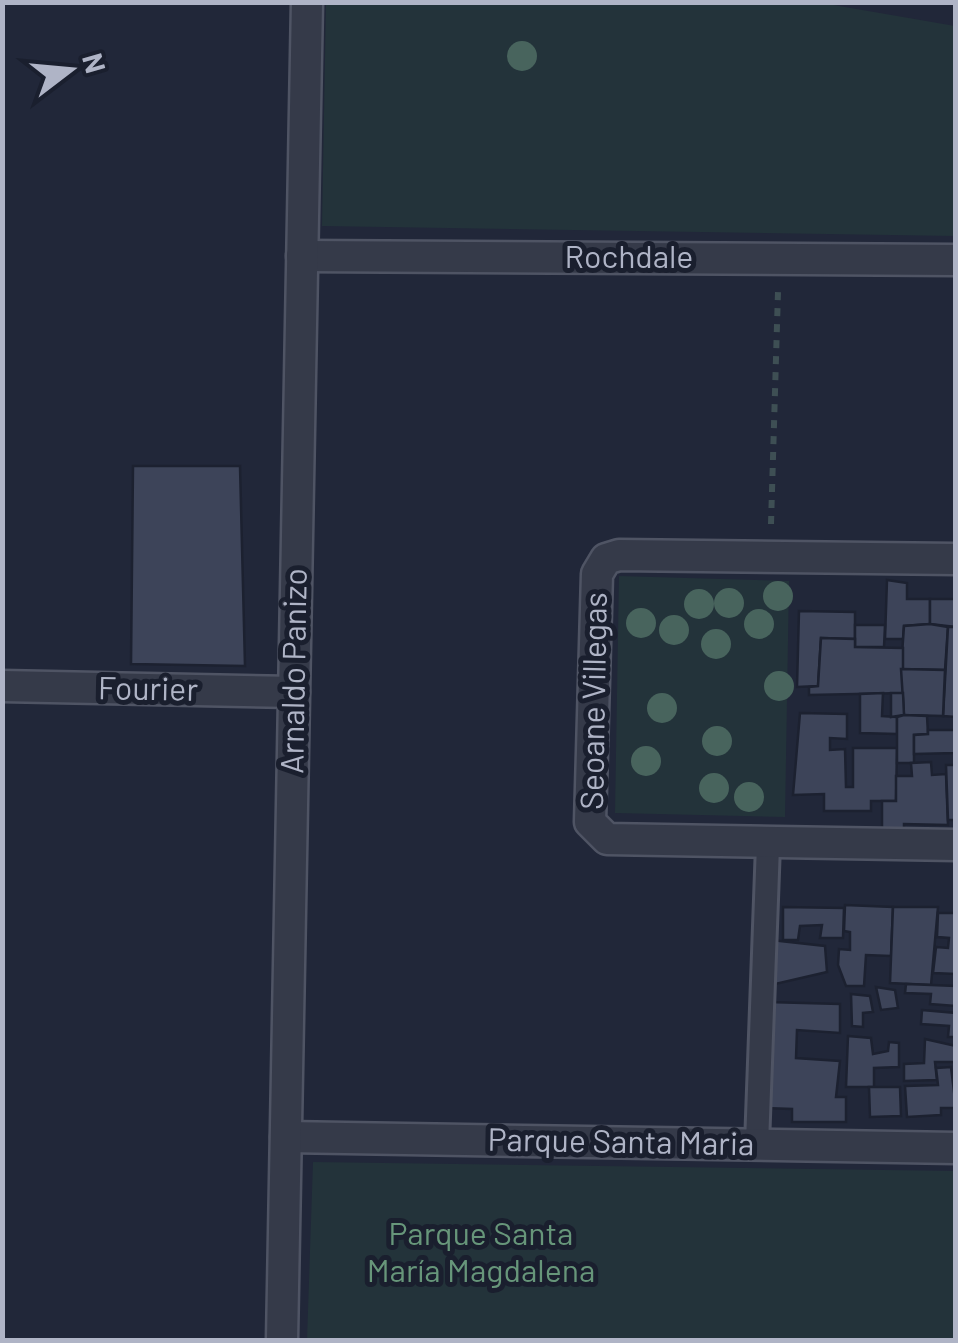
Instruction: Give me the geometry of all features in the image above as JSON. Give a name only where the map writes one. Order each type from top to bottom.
[{"type":"street","name":"Arnaldo Panizo","points":[[282,1340],[307,2]]},
{"type":"street","name":"Rochdale","points":[[302,256],[956,260]]},
{"type":"street","name":"Seoane Villegas","points":[[956,559],[606,559],[597,574],[590,822],[607,840],[956,845]]},
{"type":"street","name":"Fourier","points":[[2,686],[294,692]]},
{"type":"street","points":[[756,1144],[768,845]]},
{"type":"street","name":"Parque Santa Maria","points":[[286,1137],[956,1148]]},
{"type":"path","points":[[770,556],[779,258]]},
{"type":"green space","points":[[816,2],[955,26],[955,236],[322,226],[326,3]]},
{"type":"green space","points":[[619,576],[789,581],[785,817],[615,813]]},
{"type":"green space","name":"Parque Santa María Magdalena","points":[[313,1162],[955,1171],[955,1340],[307,1340]]},
{"type":"building","points":[[133,466],[240,466],[245,666],[131,664]]},
{"type":"building","points":[[887,580],[907,583],[907,599],[930,599],[930,624],[904,626],[903,639],[885,639]]},
{"type":"building","points":[[930,599],[956,599],[956,627],[930,624]]},
{"type":"building","points":[[799,611],[855,612],[855,639],[821,638],[818,686],[797,687]]},
{"type":"building","points":[[855,625],[885,625],[884,647],[855,647]]},
{"type":"building","points":[[904,626],[948,627],[945,670],[901,669]]},
{"type":"building","points":[[948,627],[956,627],[956,717],[943,716]]},
{"type":"building","points":[[821,638],[855,639],[855,647],[903,648],[903,693],[809,695],[809,687],[818,686]]},
{"type":"building","points":[[901,669],[945,670],[943,716],[904,715]]},
{"type":"building","points":[[883,693],[882,716],[897,717],[897,734],[860,733],[860,694]]},
{"type":"building","points":[[891,693],[903,693],[904,715],[891,717]]},
{"type":"building","points":[[800,713],[847,714],[847,739],[830,738],[830,750],[845,749],[846,787],[853,787],[853,748],[897,748],[896,801],[871,801],[871,811],[824,811],[824,794],[793,795]]},
{"type":"building","points":[[927,716],[928,734],[914,735],[914,763],[897,763],[897,717]]},
{"type":"building","points":[[928,730],[956,730],[956,753],[914,754],[914,735],[928,734]]},
{"type":"building","points":[[931,762],[932,775],[946,774],[948,825],[904,824],[904,830],[882,830],[882,801],[896,801],[896,776],[912,776],[911,763]]},
{"type":"building","points":[[946,765],[956,765],[956,820],[948,820]]},
{"type":"building","points":[[845,905],[893,907],[891,956],[866,955],[864,986],[846,986],[838,965],[839,949],[850,950],[850,932],[844,931]]},
{"type":"building","points":[[783,907],[844,908],[843,938],[820,938],[822,925],[800,926],[798,940],[783,940]]},
{"type":"building","points":[[893,907],[938,907],[931,985],[890,983]]},
{"type":"building","points":[[938,913],[956,913],[956,974],[933,973],[936,947],[948,948],[949,938],[937,937]]},
{"type":"building","points":[[771,940],[825,946],[827,972],[771,985]]},
{"type":"building","points":[[906,984],[956,986],[956,1006],[930,1004],[931,994],[905,993]]},
{"type":"building","points":[[876,987],[895,990],[898,1008],[881,1010]]},
{"type":"building","points":[[851,994],[870,996],[873,1012],[863,1013],[863,1027],[852,1026]]},
{"type":"building","points":[[767,1002],[840,1004],[840,1033],[797,1030],[796,1058],[840,1061],[836,1097],[846,1097],[846,1122],[792,1122],[792,1109],[764,1108]]},
{"type":"building","points":[[922,1010],[956,1013],[956,1037],[948,1037],[949,1026],[921,1024]]},
{"type":"building","points":[[848,1036],[871,1038],[873,1054],[888,1051],[889,1042],[899,1043],[899,1067],[874,1068],[874,1087],[846,1087]]},
{"type":"building","points":[[925,1039],[956,1046],[956,1062],[935,1062],[937,1080],[904,1081],[904,1064],[924,1063]]},
{"type":"building","points":[[951,1067],[956,1108],[941,1108],[941,1115],[907,1117],[905,1086],[938,1085],[936,1068]]},
{"type":"building","points":[[869,1087],[900,1087],[901,1116],[870,1117]]}]
